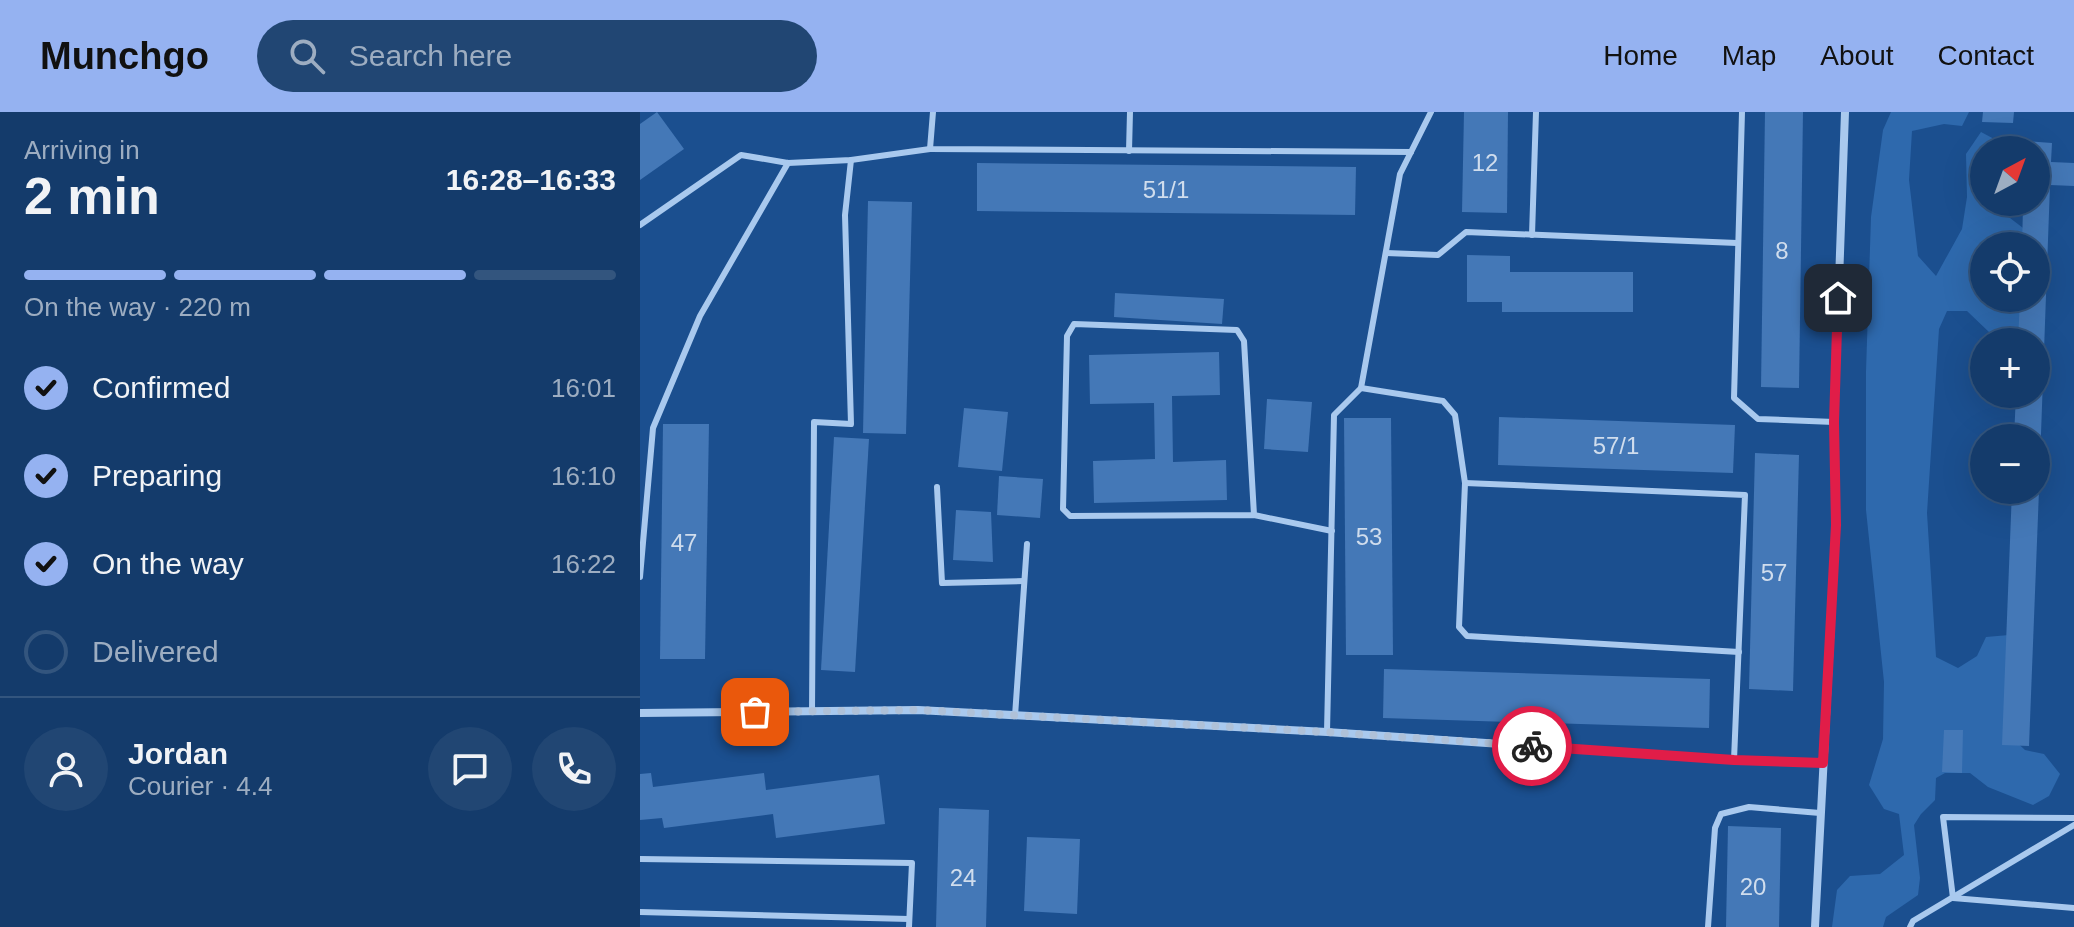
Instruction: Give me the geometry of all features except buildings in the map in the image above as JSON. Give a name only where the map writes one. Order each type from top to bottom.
[{"type":"street","points":[[1815,927],[1836,525],[1834,422],[1845,112]]},
{"type":"street","points":[[640,713],[918,710],[1823,763]]},
{"type":"lane","points":[[930,149],[933,112]]},
{"type":"lane","points":[[1129,151],[1130,112]]},
{"type":"lane","points":[[1327,732],[1334,415],[1361,388],[1400,174],[1431,112]]},
{"type":"lane","points":[[1532,235],[1536,112]]},
{"type":"lane","points":[[1742,112],[1734,398],[1758,419],[1834,422]]},
{"type":"lane","points":[[640,225],[741,155],[788,163],[851,160],[930,149],[1411,152]]},
{"type":"lane","points":[[812,712],[814,422],[851,424],[845,215],[851,160]]},
{"type":"lane","points":[[640,577],[653,428],[700,316],[788,163]]},
{"type":"lane","points":[[1386,253],[1438,255],[1466,232],[1737,243]]},
{"type":"lane","points":[[1254,515],[1244,341],[1237,330],[1074,324],[1067,336],[1063,509],[1070,516],[1254,515],[1332,531]]},
{"type":"lane","points":[[1361,388],[1443,401],[1455,415],[1465,483],[1459,627],[1467,636],[1739,652]]},
{"type":"lane","points":[[1465,483],[1745,495],[1734,760]]},
{"type":"lane","points":[[937,487],[942,583],[1024,581]]},
{"type":"lane","points":[[1015,716],[1027,544]]},
{"type":"lane","points":[[1708,927],[1715,828],[1721,814],[1749,807],[1820,813]]},
{"type":"lane","points":[[1953,898],[1943,817],[2074,818]]},
{"type":"lane","points":[[1910,927],[1913,921],[2074,825]]},
{"type":"lane","points":[[640,859],[912,863],[909,923],[640,912]]},
{"type":"lane","points":[[1953,898],[2074,908]]},
{"type":"shaded area","points":[[1891,112],[1969,112],[1962,126],[1944,124],[1912,131],[1909,180],[1918,256],[1936,276],[1962,229],[1967,197],[1966,154],[1970,148],[1970,216],[2007,216],[2027,231],[1970,232],[1970,312],[2029,312],[2031,328],[1985,328],[1967,311],[1947,311],[1939,329],[1927,513],[1936,657],[1958,668],[1977,656],[1986,637],[2009,635],[2008,734],[2025,750],[2044,754],[2060,774],[2049,796],[2033,805],[1988,787],[1970,773],[1945,773],[1936,778],[1935,800],[1914,825],[1920,878],[1918,895],[1886,917],[1883,927],[1832,927],[1837,890],[1850,876],[1880,874],[1904,855],[1899,814],[1884,809],[1869,785],[1883,739],[1884,682],[1866,510],[1866,372],[1871,217],[1883,130]]},
{"type":"way so far","points":[[755,712],[918,710],[1532,746]]},
{"type":"route","points":[[1532,746],[1823,763],[1836,525],[1834,422],[1838,298]]}]
